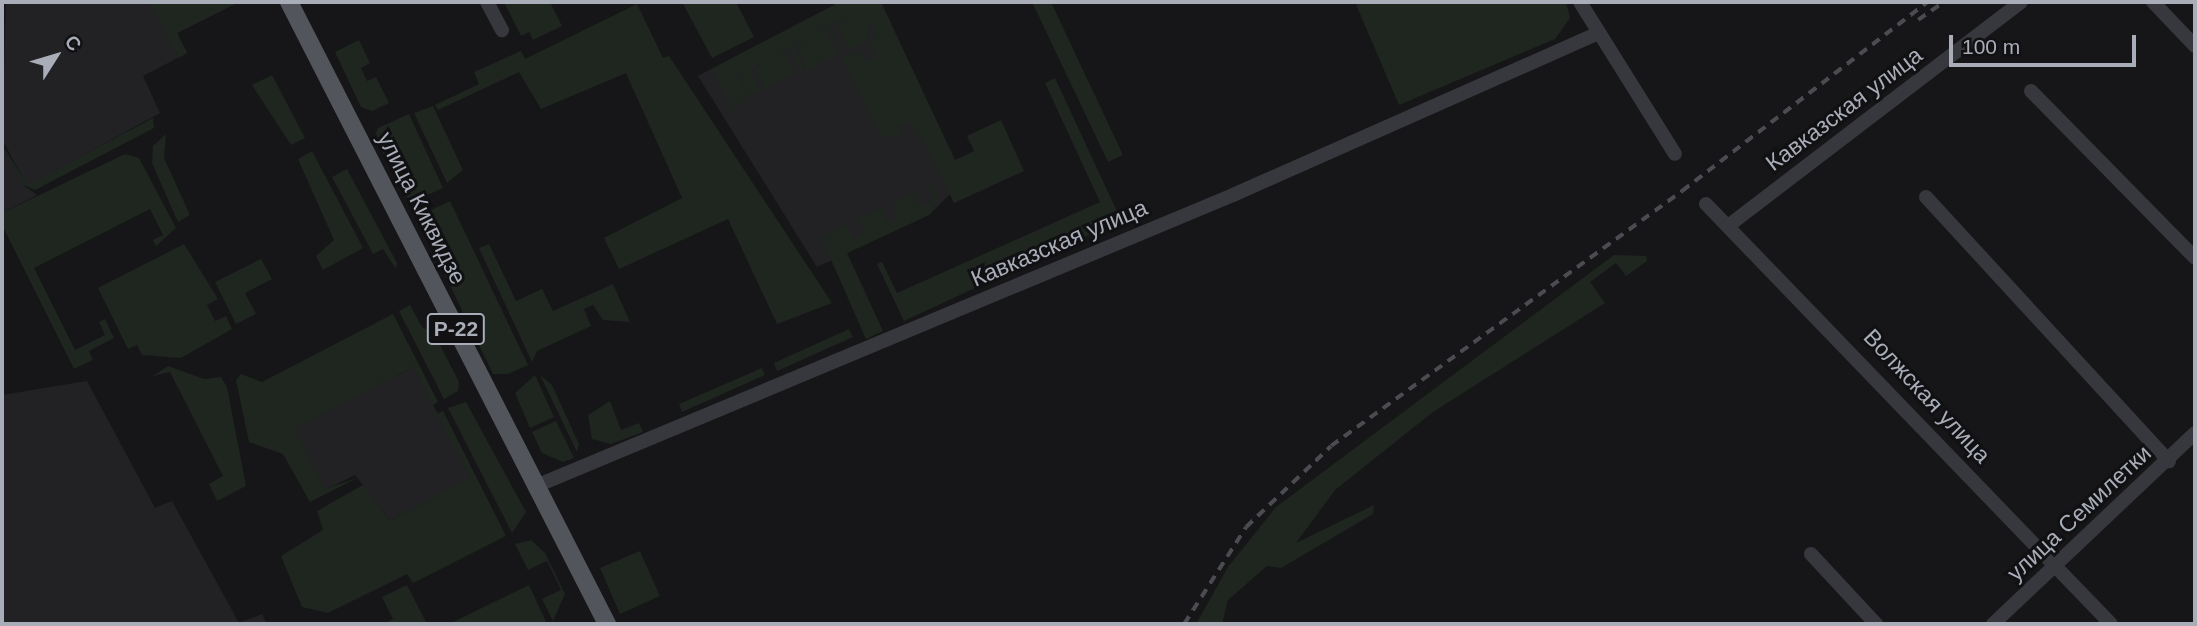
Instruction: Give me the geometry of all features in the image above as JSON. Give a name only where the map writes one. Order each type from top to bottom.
[{"type":"main road","name":"улица Киквидзе","points":[[289,2],[607,624]]},
{"type":"street","points":[[487,2],[502,30]]},
{"type":"street","points":[[1580,2],[1596,34],[1675,153]]},
{"type":"street","name":"Кавказская улица","points":[[1728,226],[2021,2]]},
{"type":"street","points":[[2153,2],[2195,46]]},
{"type":"street","name":"Кавказская улица","points":[[536,486],[1233,195],[1596,34]]},
{"type":"street","points":[[2031,90],[2195,258]]},
{"type":"street","points":[[1926,197],[2169,461]]},
{"type":"street","name":"Волжская улица","points":[[1706,204],[2110,624]]},
{"type":"street","name":"улица Семилетки","points":[[1993,624],[2169,461],[2195,433]]},
{"type":"street","points":[[1811,554],[1876,624]]},
{"type":"shaded area","points":[[6,2],[239,2],[177,33],[187,53],[143,76],[160,113],[27,186],[2,139]]},
{"type":"shaded area","points":[[150,2],[239,2],[177,33],[187,53],[179,58]]},
{"type":"shaded area","points":[[504,2],[550,2],[562,26],[533,40],[529,32],[521,36]]},
{"type":"shaded area","points":[[682,2],[736,2],[754,37],[712,58]]},
{"type":"shaded area","points":[[840,2],[881,2],[908,62],[891,73],[950,194],[929,215],[817,267],[698,76]]},
{"type":"shaded area","points":[[840,2],[881,2],[955,160],[974,151],[967,136],[1001,120],[1024,171],[954,203],[920,133],[914,136],[912,121],[898,127],[901,135],[881,137],[842,58],[860,50],[866,61],[876,57],[868,38],[875,35],[869,21],[867,42],[848,50],[837,25],[845,18],[832,23],[841,54],[828,26],[816,30],[826,30],[837,55],[808,69],[798,47],[805,40],[794,45],[805,70],[800,72],[789,47],[777,52],[785,53],[795,74],[764,88],[756,69],[762,63],[751,68],[761,90],[749,95],[739,74],[731,77],[738,77],[747,96],[733,111],[713,68]]},
{"type":"shaded area","points":[[1032,2],[1051,2],[1123,155],[1108,162]]},
{"type":"shaded area","points":[[1355,2],[1566,2],[1570,18],[1555,39],[1399,105]]},
{"type":"shaded area","points":[[637,4],[663,58],[669,56],[832,303],[777,324],[728,219],[619,269],[604,238],[682,198],[626,73],[541,109],[519,72],[438,110],[435,105],[479,84],[474,72],[521,51],[525,59]]},
{"type":"shaded area","points":[[359,40],[370,63],[361,68],[367,81],[376,77],[389,103],[372,111],[361,107],[335,52]]},
{"type":"shaded area","points":[[272,75],[305,138],[291,145],[252,85]]},
{"type":"shaded area","points":[[1055,78],[1121,220],[904,321],[877,264],[882,262],[897,293],[1100,202],[1045,83]]},
{"type":"shaded area","points":[[433,106],[463,170],[447,183],[414,113]]},
{"type":"shaded area","points":[[409,114],[443,188],[414,201],[405,196],[374,137],[378,128]]},
{"type":"shaded area","points":[[153,118],[154,128],[35,190],[22,184],[2,144],[27,185]]},
{"type":"shaded area","points":[[166,134],[164,158],[190,215],[178,222],[152,163],[153,146]]},
{"type":"shaded area","points":[[2,144],[22,184],[37,195],[2,213]]},
{"type":"shaded area","points":[[312,151],[363,248],[323,270],[316,256],[334,240],[298,159]]},
{"type":"shaded area","points":[[125,154],[139,158],[176,228],[156,246],[153,240],[163,235],[150,209],[34,268],[75,350],[105,335],[99,322],[105,319],[114,338],[89,351],[93,360],[74,369],[2,225],[2,213]]},
{"type":"shaded area","points":[[347,169],[397,263],[396,269],[383,249],[373,254],[332,177]]},
{"type":"shaded area","points":[[931,185],[938,200],[929,215],[847,253],[883,331],[866,339],[821,237],[846,224],[853,239],[865,234],[858,219],[881,208],[887,223],[898,218],[892,203],[914,193],[920,206],[933,200],[927,187]]},
{"type":"shaded area","points":[[450,201],[528,365],[508,374],[493,374],[421,226],[423,214]]},
{"type":"shaded area","points":[[184,244],[218,299],[207,305],[215,321],[226,316],[232,329],[181,358],[142,355],[137,345],[128,349],[98,288]]},
{"type":"shaded area","points":[[489,244],[516,301],[542,289],[553,311],[613,284],[630,322],[603,320],[593,305],[584,309],[591,326],[537,351],[532,362],[479,248]]},
{"type":"shaded area","points":[[1614,255],[1646,256],[1647,261],[1626,276],[1616,263],[1590,282],[1605,303],[1433,412],[1335,490],[1296,543],[1374,505],[1373,514],[1281,568],[1267,566],[1228,600],[1222,624],[1196,624],[1228,567],[1276,507]]},
{"type":"shaded area","points":[[261,259],[272,279],[245,293],[256,314],[236,324],[215,282]]},
{"type":"shaded area","points":[[410,305],[422,327],[434,333],[459,382],[458,391],[444,399],[399,311]]},
{"type":"shaded area","points":[[393,314],[438,402],[433,405],[413,367],[294,429],[325,489],[357,478],[310,502],[283,454],[249,442],[236,380],[241,374],[262,382]]},
{"type":"shaded area","points":[[849,329],[853,337],[777,371],[774,363]]},
{"type":"shaded area","points":[[168,366],[204,379],[221,377],[227,387],[246,486],[217,501],[209,484],[223,476],[170,372],[153,376]]},
{"type":"shaded area","points":[[413,367],[472,478],[390,521],[355,475],[325,490],[293,429]]},
{"type":"shaded area","points":[[762,368],[765,375],[682,412],[679,404]]},
{"type":"shaded area","points":[[535,375],[554,417],[530,428],[515,393]]},
{"type":"shaded area","points":[[540,375],[552,385],[579,444],[577,452]]},
{"type":"shaded area","points":[[87,381],[155,508],[172,501],[239,623],[262,614],[267,624],[2,624],[2,395]]},
{"type":"shaded area","points":[[610,401],[621,430],[639,423],[643,432],[611,444],[592,439],[588,415]]},
{"type":"shaded area","points":[[466,402],[526,512],[512,533],[448,408]]},
{"type":"shaded area","points":[[443,411],[506,536],[413,583],[407,574],[328,613],[302,607],[281,556],[323,530],[317,511],[363,485],[390,521],[471,478],[437,414]]},
{"type":"shaded area","points":[[556,421],[574,458],[563,462],[542,453],[532,432]]},
{"type":"shaded area","points":[[531,540],[545,553],[565,594],[553,621],[542,599],[561,590],[547,561],[528,570],[515,544]]},
{"type":"shaded area","points":[[640,551],[660,596],[620,614],[600,568]]},
{"type":"shaded area","points":[[407,585],[427,624],[384,624],[393,619],[382,597]]},
{"type":"shaded area","points":[[529,585],[547,624],[449,624]]},
{"type":"railway","points":[[1184,624],[1246,527],[1331,446],[1682,191],[1927,2]]},
{"type":"railway","points":[[1918,20],[1944,2]]}]
